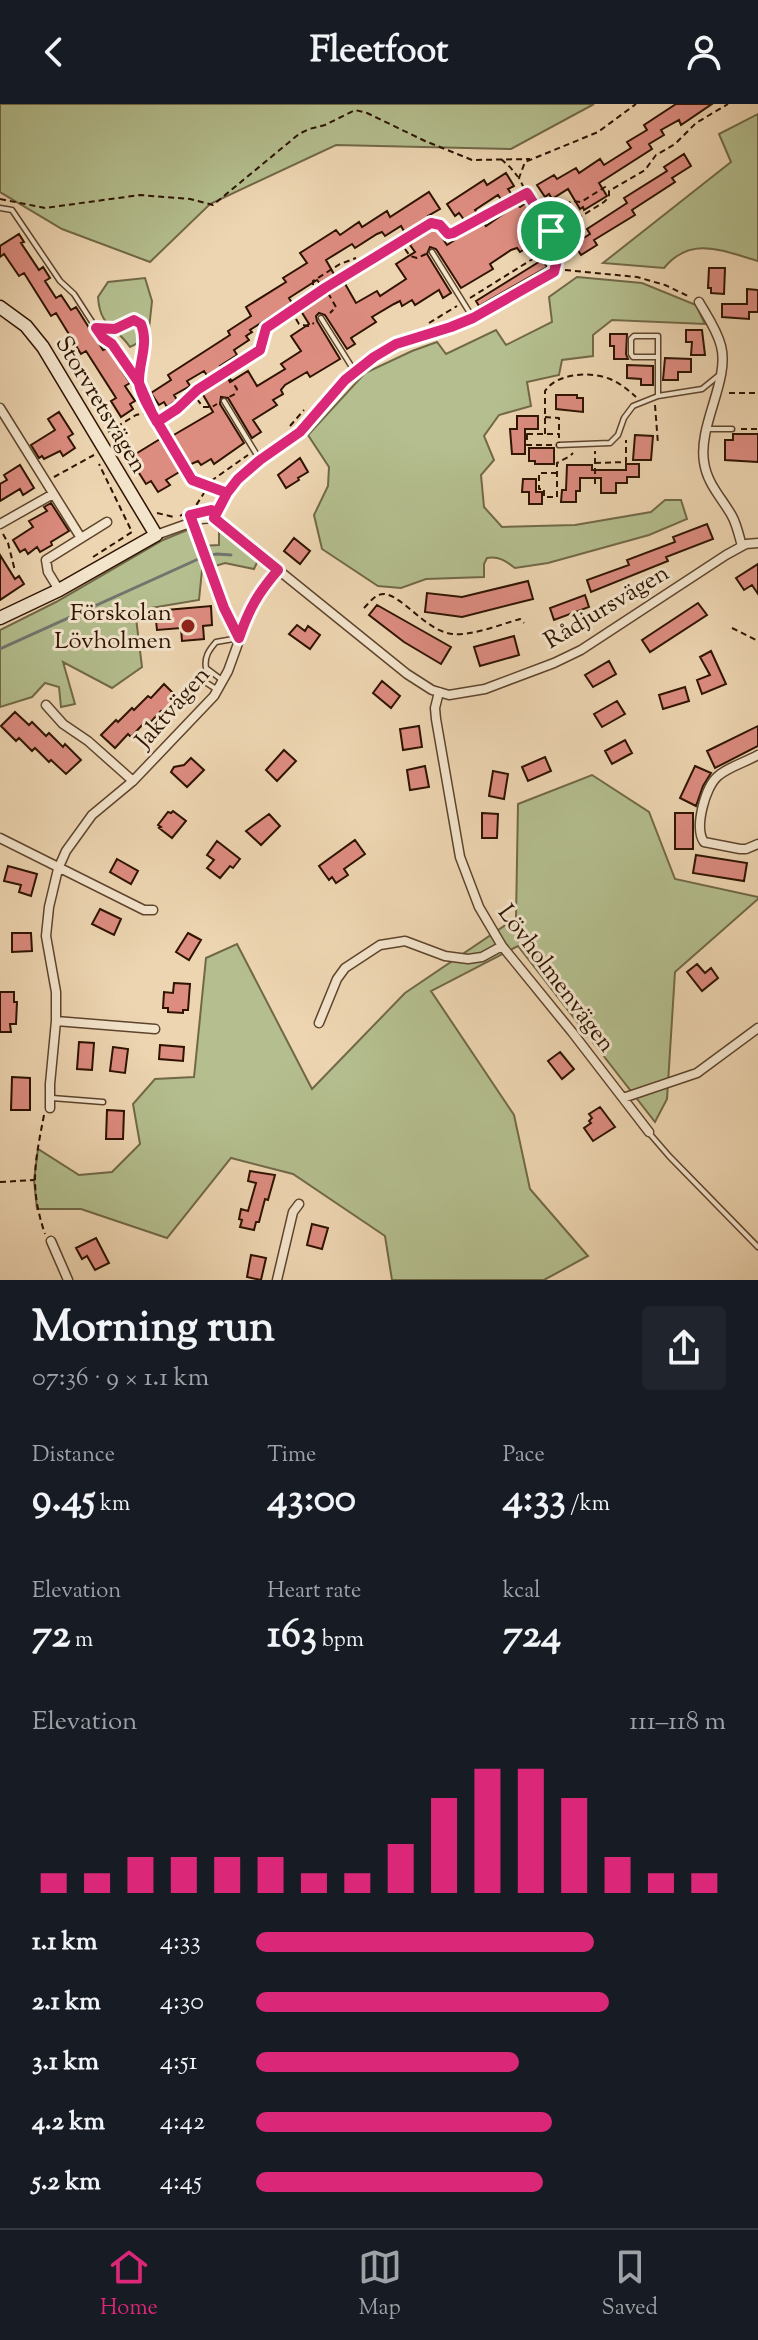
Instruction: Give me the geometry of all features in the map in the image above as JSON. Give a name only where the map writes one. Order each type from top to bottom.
[{"type":"street","points":[[214,518],[238,479],[300,432],[329,397],[374,357],[396,344],[473,318],[554,272],[556,264]]},
{"type":"street","points":[[699,302],[715,329],[722,347],[723,362],[702,447],[707,478],[735,522],[742,546]]},
{"type":"street","name":"Storvretsvägen","points":[[0,307],[26,326],[43,347],[156,535]]},
{"type":"street","points":[[0,408],[81,538]]},
{"type":"street","points":[[0,527],[53,494]]},
{"type":"street","points":[[0,618],[59,590],[156,535],[209,517],[407,674],[439,692]]},
{"type":"street","points":[[59,590],[48,572],[46,560],[107,522]]},
{"type":"street","name":"Rådjursvägen","points":[[439,692],[461,694],[485,689],[568,657],[742,546],[758,543]]},
{"type":"street","name":"Jaktvägen","points":[[50,1108],[56,992],[46,936],[58,869],[82,827],[133,781],[218,690],[253,602],[278,570]]},
{"type":"street","name":"Lövholmenvägen","points":[[439,692],[436,719],[460,857],[479,907],[502,946],[649,1132]]},
{"type":"street","name":"Jaktvägen","points":[[46,705],[63,724],[88,741],[133,781]]},
{"type":"street","points":[[758,755],[714,781],[701,811],[700,836],[704,842],[740,849],[758,844]]},
{"type":"street","points":[[0,838],[144,910],[153,910]]},
{"type":"street","points":[[319,1023],[337,979],[345,968],[380,945],[405,941],[445,956],[468,959],[482,957],[502,946]]},
{"type":"street","points":[[56,1021],[155,1029]]},
{"type":"street","points":[[623,1098],[697,1073],[758,1028]]},
{"type":"street","points":[[277,1280],[293,1212],[299,1204]]},
{"type":"street","points":[[51,1241],[68,1280]]},
{"type":"lane","points":[[157,422],[197,390],[260,350],[266,328],[431,223],[440,225],[448,234],[453,233],[527,193],[551,231],[553,242],[547,251],[556,264]]},
{"type":"lane","points":[[0,208],[12,210],[60,281],[74,294],[103,338],[112,344],[139,383],[157,422],[192,480],[227,493]]},
{"type":"lane","points":[[432,252],[473,318]]},
{"type":"lane","points":[[321,318],[355,372]]},
{"type":"lane","points":[[657,397],[658,357],[658,336],[634,336],[631,339],[633,357],[658,357]]},
{"type":"lane","points":[[559,445],[610,443],[618,435],[633,406],[657,397],[702,389],[720,375]]},
{"type":"lane","points":[[224,401],[260,460]]},
{"type":"lane","points":[[706,429],[732,429]]},
{"type":"lane","points":[[224,681],[206,668],[208,652],[216,642],[239,638]]},
{"type":"lane","points":[[189,692],[202,680],[218,690]]},
{"type":"lane","points":[[50,1098],[103,1102]]},
{"type":"lane","points":[[649,1132],[758,1247]]},
{"type":"path","points":[[0,199],[45,208],[140,195],[190,199],[213,205],[299,134],[355,110],[472,160],[530,159],[598,132],[636,104]]},
{"type":"path","points":[[609,191],[645,170],[656,155],[675,144],[696,123],[728,104]]},
{"type":"path","points":[[501,159],[519,178],[527,193]]},
{"type":"path","points":[[519,178],[522,167],[530,159]]},
{"type":"path","points":[[543,218],[572,201],[581,202],[605,187],[609,191],[609,197],[604,202],[564,227],[561,225],[551,231]]},
{"type":"path","points":[[315,294],[313,281],[340,264],[356,258],[370,261]]},
{"type":"path","points":[[556,264],[561,269],[637,277],[665,285],[699,302]]},
{"type":"path","points":[[96,328],[115,329],[132,320],[140,322],[144,329],[144,354],[139,383]]},
{"type":"path","points":[[545,434],[545,391],[556,380],[579,375],[606,377],[641,403]]},
{"type":"path","points":[[728,384],[728,393],[758,393]]},
{"type":"path","points":[[657,397],[658,444]]},
{"type":"path","points":[[545,417],[559,418],[559,434],[559,445],[527,445],[527,434],[559,434]]},
{"type":"path","points":[[732,429],[758,429]]},
{"type":"path","points":[[595,463],[626,462],[626,440],[618,435]]},
{"type":"path","points":[[557,473],[539,473],[539,489],[544,489],[544,497],[557,497],[557,473],[557,463],[570,456],[578,445]]},
{"type":"path","points":[[595,445],[595,484]]},
{"type":"path","points":[[93,557],[132,532],[95,455]]},
{"type":"path","points":[[188,512],[224,608],[239,638]]},
{"type":"path","points":[[0,527],[8,543],[15,571]]},
{"type":"path","points":[[364,608],[374,597],[382,594],[391,596],[429,625],[452,634],[520,619],[524,623]]},
{"type":"path","points":[[732,628],[758,641]]},
{"type":"path","points":[[50,1108],[44,1114],[34,1180],[37,1209],[45,1234],[51,1241]]},
{"type":"path","points":[[0,1182],[34,1180]]},
{"type":"green space","points":[[0,104],[594,104],[511,149],[336,145],[210,204],[150,262],[62,229],[0,192]]},
{"type":"green space","points":[[758,114],[758,261],[708,248],[685,252],[664,268],[603,263],[731,162],[719,134]]},
{"type":"green space","points":[[577,277],[642,283],[696,305],[705,324],[612,320],[593,335],[593,356],[562,360],[559,375],[527,382],[531,406],[499,415],[484,436],[494,460],[481,475],[484,507],[502,527],[575,525],[651,512],[665,500],[681,500],[687,519],[649,535],[548,563],[515,568],[502,560],[487,558],[484,577],[426,579],[401,588],[378,586],[322,549],[314,515],[328,486],[329,467],[308,435],[365,373],[437,342],[446,354],[496,330],[506,345],[552,322],[549,297]]},
{"type":"green space","points":[[145,278],[152,301],[148,338],[130,347],[105,321],[98,297],[108,282]]},
{"type":"green space","points":[[219,525],[259,558],[254,569],[225,563],[202,570],[199,600],[151,608],[136,618],[142,667],[112,688],[63,662],[75,704],[61,707],[59,687],[45,683],[32,697],[0,707],[0,630],[56,602],[163,540],[197,526],[200,546],[219,545]]},
{"type":"green space","points":[[592,775],[649,812],[675,879],[758,899],[675,972],[667,1099],[655,1122],[518,946],[431,991],[514,1115],[530,1189],[588,1256],[544,1280],[392,1280],[385,1236],[293,1174],[231,1158],[167,1238],[81,1209],[37,1209],[34,1180],[38,1149],[79,1175],[112,1172],[140,1144],[133,1104],[155,1079],[194,1077],[206,958],[237,944],[312,1089],[405,993],[516,918],[518,804]]},
{"type":"building","points":[[676,104],[712,104],[681,125],[679,120],[661,130],[664,135],[649,144],[652,149],[599,183],[607,196],[584,210],[583,207],[580,209],[568,189],[552,199],[549,194],[545,197],[537,185],[554,175],[557,179],[576,168],[579,173],[600,159],[604,165],[631,148],[627,142],[647,130],[644,125]]},
{"type":"building","points":[[684,154],[691,166],[672,178],[675,182],[632,210],[635,215],[594,240],[597,245],[581,255],[574,244],[590,234],[587,229],[627,203],[624,198],[667,171],[664,167]]},
{"type":"building","points":[[506,173],[514,186],[508,189],[512,195],[502,201],[498,195],[475,210],[478,214],[465,221],[459,213],[455,216],[447,204],[484,180],[487,185]]},
{"type":"building","points":[[429,192],[440,209],[429,218],[405,233],[401,226],[385,236],[382,232],[377,234],[355,248],[352,244],[326,260],[335,276],[321,285],[317,280],[289,298],[292,303],[250,330],[252,332],[246,336],[249,340],[234,350],[237,355],[220,366],[221,369],[208,377],[204,371],[187,381],[190,386],[174,395],[177,400],[167,407],[164,402],[159,405],[151,393],[171,380],[168,375],[230,335],[228,331],[251,316],[246,307],[286,282],[283,278],[307,263],[300,253],[336,230],[340,235],[359,222],[362,227],[387,211],[390,217]]},
{"type":"building","points":[[526,203],[540,226],[535,230],[544,244],[533,252],[530,246],[520,252],[517,248],[511,250],[490,264],[493,269],[461,288],[436,249],[430,247],[427,254],[451,293],[443,298],[439,290],[415,305],[412,300],[402,306],[400,301],[394,304],[372,317],[376,322],[351,338],[355,344],[347,349],[325,315],[319,313],[317,321],[340,359],[310,377],[307,372],[285,385],[281,390],[283,394],[273,400],[277,405],[253,420],[261,432],[252,438],[228,398],[221,397],[220,404],[244,443],[214,464],[211,459],[201,465],[198,461],[189,465],[172,436],[213,412],[202,393],[227,377],[230,382],[248,371],[257,386],[285,369],[281,364],[301,351],[291,336],[309,324],[301,311],[344,282],[356,303],[377,291],[380,296],[406,279],[396,264],[415,252],[411,241],[432,228],[447,245],[483,222],[486,226],[517,204],[520,207]]},
{"type":"building","points":[[19,234],[24,242],[21,243],[39,270],[43,267],[50,278],[45,281],[56,298],[61,295],[71,310],[76,307],[103,350],[108,348],[124,370],[130,383],[125,386],[135,401],[130,404],[133,409],[121,417],[111,401],[116,398],[86,351],[81,354],[56,313],[51,316],[24,273],[19,276],[4,254],[0,257],[0,246]]},
{"type":"building","points":[[542,260],[547,267],[479,306],[476,301]]},
{"type":"building","points":[[709,268],[725,268],[724,294],[711,293],[711,288],[708,288]]},
{"type":"building","points":[[747,289],[758,290],[758,312],[749,312],[749,319],[722,317],[722,304],[747,304]]},
{"type":"building","points":[[686,330],[702,330],[705,355],[691,355],[692,342],[686,342]]},
{"type":"building","points":[[610,334],[627,334],[628,359],[614,359]]},
{"type":"building","points":[[665,358],[691,359],[691,372],[678,372],[678,380],[663,380]]},
{"type":"building","points":[[627,365],[653,366],[653,385],[641,385],[641,379],[627,378]]},
{"type":"building","points":[[556,395],[583,398],[583,412],[556,409]]},
{"type":"building","points":[[59,412],[73,434],[68,437],[75,448],[63,456],[60,451],[44,459],[42,456],[39,458],[31,445],[55,430],[48,419]]},
{"type":"building","points":[[517,416],[538,416],[538,429],[525,429],[525,454],[512,454],[510,429],[517,429]]},
{"type":"building","points":[[733,434],[758,434],[758,462],[725,460],[725,440],[733,440]]},
{"type":"building","points":[[635,435],[653,436],[651,460],[633,460]]},
{"type":"building","points":[[160,439],[181,471],[166,480],[170,485],[158,492],[151,481],[146,484],[132,462],[137,459],[134,455]]},
{"type":"building","points":[[529,448],[554,448],[554,464],[529,461]]},
{"type":"building","points":[[300,458],[308,472],[286,488],[278,475]]},
{"type":"building","points":[[626,464],[639,464],[639,477],[627,477],[627,483],[616,483],[616,493],[601,493],[601,478],[580,478],[576,502],[561,502],[562,490],[566,490],[567,465],[592,465],[592,470],[626,470]]},
{"type":"building","points":[[20,465],[34,488],[23,495],[20,489],[0,501],[0,484],[7,480],[4,475]]},
{"type":"building","points":[[523,479],[536,479],[536,492],[542,492],[542,504],[529,504],[529,492],[522,492]]},
{"type":"building","points":[[51,503],[69,531],[40,552],[37,547],[28,554],[25,549],[20,552],[13,540],[33,527],[29,521],[47,511],[44,507]]},
{"type":"building","points":[[707,524],[713,539],[591,592],[587,580],[629,565],[627,560],[675,542],[673,537]]},
{"type":"building","points":[[294,538],[310,551],[300,564],[284,551]]},
{"type":"building","points":[[0,555],[15,579],[19,576],[24,584],[0,600]]},
{"type":"building","points":[[758,564],[758,594],[752,585],[744,590],[736,578]]},
{"type":"building","points":[[528,581],[533,599],[462,617],[425,612],[427,593],[462,597]]},
{"type":"building","points":[[585,595],[589,607],[554,620],[550,608]]},
{"type":"building","points":[[698,603],[707,615],[650,652],[642,640]]},
{"type":"building","points":[[377,605],[451,647],[441,664],[404,642],[369,615]]},
{"type":"building","points":[[211,606],[212,625],[203,626],[204,639],[182,641],[181,628],[157,630],[155,611]]},
{"type":"building","points":[[297,625],[305,631],[308,626],[320,635],[310,649],[289,634]]},
{"type":"building","points":[[514,636],[519,655],[480,666],[474,647]]},
{"type":"building","points":[[711,651],[726,684],[702,694],[697,680],[710,675],[700,657]]},
{"type":"building","points":[[609,661],[616,674],[593,687],[585,675]]},
{"type":"building","points":[[382,681],[400,696],[391,708],[373,693]]},
{"type":"building","points":[[164,684],[178,698],[147,726],[144,723],[131,737],[128,734],[115,748],[101,735],[148,696],[151,698]]},
{"type":"building","points":[[685,687],[689,701],[663,709],[659,695]]},
{"type":"building","points":[[617,701],[625,714],[602,727],[594,714]]},
{"type":"building","points":[[15,712],[29,725],[32,722],[46,736],[49,733],[63,747],[65,744],[81,760],[66,774],[35,748],[32,751],[19,738],[16,741],[1,726]]},
{"type":"building","points":[[419,726],[422,747],[403,750],[400,729]]},
{"type":"building","points":[[758,726],[758,746],[715,768],[707,751]]},
{"type":"building","points":[[625,740],[632,753],[612,764],[605,751]]},
{"type":"building","points":[[284,750],[296,761],[277,781],[266,770]]},
{"type":"building","points":[[545,757],[551,771],[528,781],[522,767]]},
{"type":"building","points":[[191,758],[204,770],[187,787],[171,772]]},
{"type":"building","points":[[425,766],[429,787],[410,790],[407,770]]},
{"type":"building","points":[[695,766],[711,773],[696,806],[680,798]]},
{"type":"building","points":[[493,771],[508,774],[504,799],[489,796]]},
{"type":"building","points":[[173,811],[186,821],[172,838],[158,825],[168,812]]},
{"type":"building","points":[[482,813],[498,814],[497,838],[482,838]]},
{"type":"building","points":[[675,813],[693,813],[693,849],[675,849]]},
{"type":"building","points":[[269,814],[280,826],[261,845],[246,831]]},
{"type":"building","points":[[355,840],[365,854],[344,869],[348,875],[336,883],[332,877],[329,880],[319,866]]},
{"type":"building","points":[[217,841],[240,859],[220,878],[207,868],[214,860],[207,855]]},
{"type":"building","points":[[696,855],[747,863],[744,881],[693,873]]},
{"type":"building","points":[[117,859],[138,871],[131,884],[110,872]]},
{"type":"building","points":[[8,866],[37,874],[31,896],[19,892],[21,885],[4,881]]},
{"type":"building","points":[[100,909],[121,919],[114,935],[92,924]]},
{"type":"building","points":[[12,933],[31,933],[32,951],[12,952]]},
{"type":"building","points":[[188,933],[201,940],[189,960],[176,952]]},
{"type":"building","points":[[697,964],[705,973],[711,968],[718,978],[702,991],[687,972]]},
{"type":"building","points":[[174,983],[190,984],[188,1010],[183,1010],[183,1013],[168,1012],[168,1008],[163,1008],[164,992],[173,993]]},
{"type":"building","points":[[0,992],[14,992],[14,1002],[17,1002],[16,1024],[10,1024],[11,1032],[0,1032]]},
{"type":"building","points":[[79,1042],[94,1043],[92,1070],[77,1069]]},
{"type":"building","points":[[160,1045],[184,1047],[183,1061],[159,1059]]},
{"type":"building","points":[[113,1047],[128,1049],[125,1073],[110,1071]]},
{"type":"building","points":[[560,1052],[574,1069],[562,1079],[548,1061]]},
{"type":"building","points":[[12,1077],[30,1078],[30,1110],[11,1110]]},
{"type":"building","points":[[600,1107],[615,1127],[593,1141],[584,1128],[591,1123],[589,1114]]},
{"type":"building","points":[[107,1110],[124,1111],[123,1139],[106,1139]]},
{"type":"building","points":[[250,1171],[275,1175],[254,1230],[240,1227],[242,1220],[239,1219],[241,1209],[248,1211],[256,1183],[248,1181]]},
{"type":"building","points":[[312,1224],[328,1228],[322,1249],[307,1245]]},
{"type":"building","points":[[96,1238],[109,1263],[95,1270],[87,1256],[82,1259],[76,1248]]},
{"type":"building","points":[[251,1255],[266,1258],[261,1280],[247,1277]]},
{"type":"waterway","points":[[0,649],[205,556],[231,555]]},
{"type":"place","name":"Förskolan Lövholmen","points":[[188,626]]},
{"type":"route","points":[[551,231],[527,193],[453,233],[448,234],[440,225],[431,223],[266,328],[260,350],[197,390],[187,401],[177,409],[157,422],[152,413],[139,383],[144,354],[144,329],[140,322],[130,321],[115,329],[96,328],[112,344],[139,383],[152,413],[192,480],[227,493],[214,518],[278,570],[253,602],[239,638],[224,608],[190,515],[201,511],[217,512],[227,493],[238,479],[300,432],[345,380],[374,357],[396,344],[473,318],[554,272],[556,264],[547,251],[553,242],[551,231]]}]
